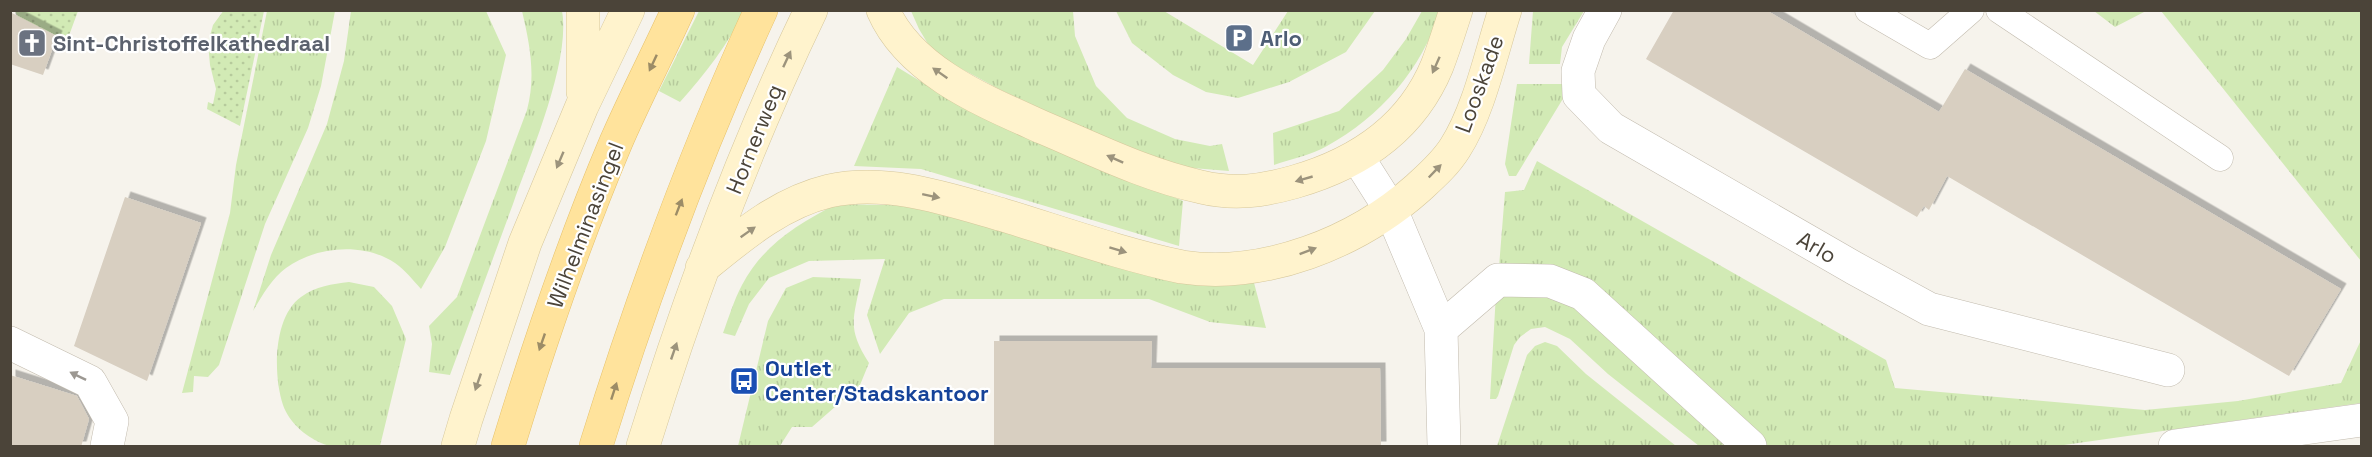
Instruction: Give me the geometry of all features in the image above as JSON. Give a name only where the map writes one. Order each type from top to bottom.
[{"type":"main road","points":[[582,106],[583,10]]},
{"type":"main road","name":"Wilhelminasingel","points":[[458,447],[525,243],[582,106],[628,10]]},
{"type":"main road","name":"Wilhelminasingel","points":[[507,447],[590,205],[678,10]]},
{"type":"main road","points":[[596,447],[614,389],[679,206],[761,10]]},
{"type":"main road","name":"Hornerweg","points":[[702,268],[783,67],[811,10]]},
{"type":"main road","name":"Looskade","points":[[884,10],[892,30],[914,54],[959,87],[1036,124],[1149,173],[1202,188],[1236,193],[1265,190],[1318,175],[1358,158],[1391,132],[1417,101],[1436,68],[1456,10]]},
{"type":"main road","name":"Looskade","points":[[702,268],[779,210],[827,192],[860,186],[892,188],[950,200],[1162,263],[1204,270],[1282,261],[1367,226],[1391,210],[1436,172],[1455,148],[1469,121],[1505,10]]},
{"type":"main road","points":[[643,447],[702,268]]},
{"type":"street","name":"Arlo","points":[[1605,10],[1589,39],[1578,71],[1579,95],[1611,128],[1929,309],[2168,370]]},
{"type":"street","points":[[1358,158],[1391,210],[1441,329],[1444,447]]},
{"type":"street","points":[[1441,329],[1498,280],[1550,281],[1583,294],[1750,447]]},
{"type":"street","points":[[10,343],[90,381],[110,434]]},
{"type":"street","points":[[2175,447],[2361,420]]},
{"type":"lane","points":[[1868,10],[1930,46],[1971,10]]},
{"type":"lane","points":[[1999,10],[2220,158]]},
{"type":"green space","points":[[224,10],[264,11],[240,126],[207,109],[208,102],[213,104],[216,89],[208,43],[213,25]]},
{"type":"green space","points":[[2094,10],[2146,11],[2115,27]]},
{"type":"green space","points":[[15,11],[78,11],[67,41],[53,35],[25,31]]},
{"type":"green space","points":[[267,11],[335,11],[321,86],[308,128],[265,224],[219,365],[208,377],[194,376],[193,392],[182,393],[230,213],[236,165]]},
{"type":"green space","points":[[351,11],[486,11],[506,55],[486,141],[445,247],[421,289],[399,266],[383,256],[340,249],[311,255],[286,268],[276,277],[253,311],[271,255],[327,124],[344,61]]},
{"type":"green space","points":[[522,11],[562,11],[561,55],[555,81],[538,135],[450,375],[429,372],[432,344],[429,326],[457,297],[527,110],[531,85],[531,60]]},
{"type":"green space","points":[[699,11],[744,11],[731,36],[715,59],[680,102],[659,91]]},
{"type":"green space","points":[[911,11],[1073,11],[1075,36],[1096,86],[1127,118],[1175,139],[1210,146],[1222,144],[1229,171],[1180,167],[1132,152],[999,89],[934,54]]},
{"type":"green space","points":[[1116,11],[1164,11],[1253,65],[1288,11],[1375,11],[1346,52],[1289,82],[1238,98],[1206,92],[1173,75],[1132,43]]},
{"type":"green space","points":[[1422,11],[1440,11],[1432,32],[1410,72],[1381,106],[1364,121],[1327,146],[1274,165],[1273,133],[1339,111],[1383,70],[1406,39]]},
{"type":"green space","points":[[1533,11],[1584,11],[1562,47],[1560,64],[1529,64]]},
{"type":"green space","points":[[2161,11],[2361,11],[2361,261]]},
{"type":"green space","points":[[897,67],[948,98],[1183,201],[1179,246],[921,169],[854,166]]},
{"type":"green space","points":[[1517,84],[1562,84],[1564,97],[1516,176],[1509,176],[1505,164]]},
{"type":"green space","points":[[1537,161],[1886,360],[1895,388],[2145,410],[2238,401],[2341,383],[2361,340],[2361,403],[2057,446],[1766,446],[1590,285],[1499,267],[1505,192],[1524,190]]},
{"type":"green space","points":[[836,204],[933,206],[1253,279],[1266,328],[1210,322],[1149,299],[944,299],[909,313],[880,354],[867,315],[885,259],[809,261],[769,278],[749,304],[735,336],[723,333],[739,291],[760,258],[795,228]]},
{"type":"green space","points":[[813,277],[861,279],[854,322],[857,340],[869,363],[860,385],[812,427],[792,427],[780,446],[738,446],[768,321],[786,288]]},
{"type":"green space","points":[[349,282],[374,287],[392,306],[406,339],[380,446],[342,448],[315,440],[298,428],[289,417],[280,393],[277,363],[280,332],[292,306],[312,290]]},
{"type":"green space","points":[[1496,293],[1541,295],[1574,304],[1729,446],[1699,446],[1608,374],[1570,339],[1545,327],[1531,329],[1520,337],[1514,345],[1498,396],[1496,399],[1490,399]]},
{"type":"green space","points":[[1545,342],[1557,346],[1586,374],[1676,446],[1497,446],[1527,355],[1535,346]]},
{"type":"building","points":[[1674,10],[1766,10],[1939,112],[1965,69],[2341,289],[2289,376],[1947,176],[1929,210],[1924,206],[1917,217],[1646,59]]},
{"type":"building","name":"Sint-Christoffelkathedraal","points":[[10,12],[57,36],[43,75],[10,64]]},
{"type":"building","points":[[125,197],[201,223],[147,381],[74,346]]},
{"type":"building","points":[[994,341],[1152,341],[1151,368],[1380,368],[1381,447],[994,447]]},
{"type":"building","points":[[10,375],[77,396],[89,419],[81,447],[10,447]]},
{"type":"place","name":"Arlo","points":[[1239,38]]},
{"type":"place","name":"Sint-Christoffelkathedraal","points":[[32,43]]},
{"type":"place","name":"Outlet Center/Stadskantoor","points":[[744,381]]}]
